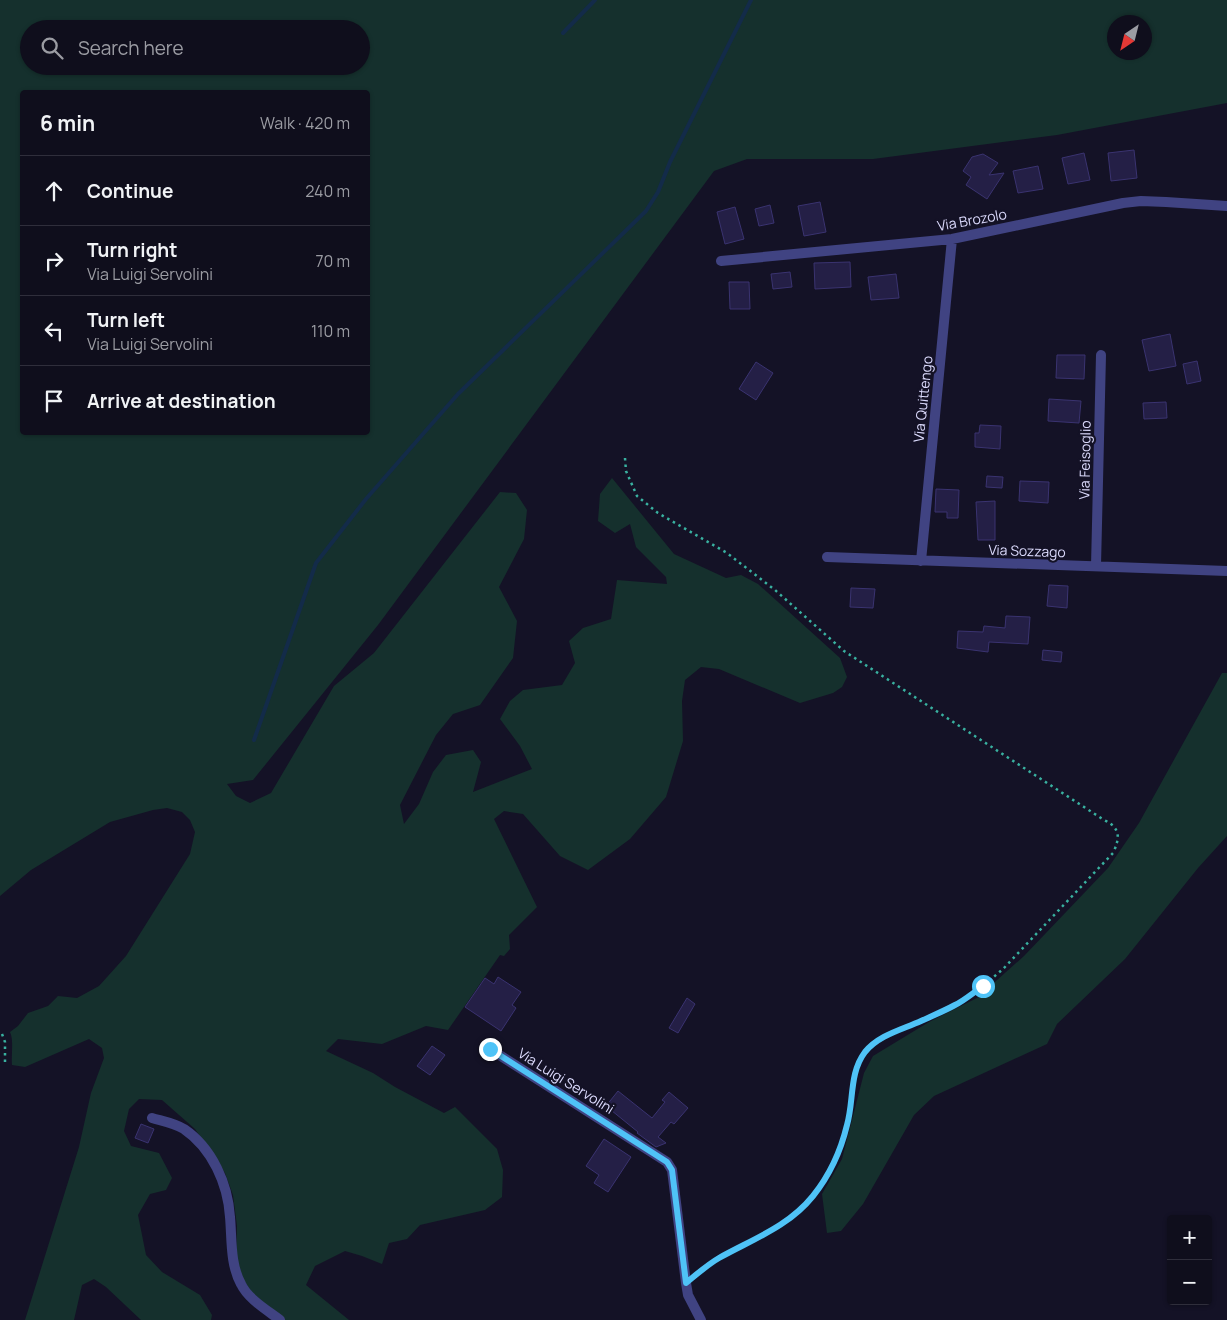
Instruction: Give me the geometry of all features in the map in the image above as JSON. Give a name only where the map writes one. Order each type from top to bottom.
[{"type":"street","name":"Via Brozolo","points":[[721,261],[952,239],[1122,203],[1141,201],[1227,206]]},
{"type":"street","name":"Via Quittengo","points":[[921,561],[952,239]]},
{"type":"street","name":"Via Feisoglio","points":[[1096,566],[1101,355]]},
{"type":"street","name":"Via Sozzago","points":[[827,557],[1227,571]]},
{"type":"street","name":"Via Luigi Servolini","points":[[490,1049],[667,1162],[672,1170],[688,1295],[700,1320]]},
{"type":"street","points":[[152,1118],[183,1129],[202,1146],[209,1156],[220,1174],[226,1192],[230,1214],[233,1257],[240,1284],[250,1296],[280,1320]]},
{"type":"path","points":[[625,458],[626,471],[637,496],[658,513],[727,553],[775,590],[844,651],[1104,820],[1113,824],[1119,840],[1113,854],[1003,969],[983,986],[958,1004],[883,1037],[866,1052],[860,1060],[855,1073],[848,1124],[840,1147],[833,1165],[813,1195],[799,1212],[784,1224],[718,1258],[686,1283]]},
{"type":"path","points":[[2,1034],[5,1042],[5,1065]]},
{"type":"green space","points":[[0,0],[1227,0],[1227,103],[1057,135],[873,159],[747,159],[714,171],[378,625],[253,780],[227,784],[236,796],[250,803],[271,793],[334,686],[374,653],[500,492],[516,493],[527,510],[524,539],[499,587],[517,621],[513,658],[480,705],[453,714],[436,735],[400,805],[404,824],[419,804],[433,772],[446,755],[473,750],[481,762],[473,792],[532,769],[520,746],[500,719],[510,701],[523,690],[562,685],[575,663],[569,641],[583,628],[611,619],[617,580],[667,584],[666,577],[636,547],[630,524],[615,533],[598,521],[600,494],[612,478],[674,554],[726,578],[741,575],[758,584],[840,658],[847,677],[842,687],[833,693],[800,703],[719,669],[701,667],[685,680],[682,701],[683,741],[666,797],[630,839],[588,870],[560,856],[523,814],[504,811],[494,819],[537,907],[509,935],[510,949],[504,956],[500,955],[448,1030],[426,1026],[382,1044],[338,1039],[326,1051],[373,1073],[444,1113],[455,1107],[497,1149],[503,1170],[502,1197],[485,1210],[420,1225],[407,1239],[389,1243],[382,1264],[345,1251],[315,1266],[306,1285],[349,1320],[285,1320],[252,1293],[243,1279],[236,1260],[237,1226],[233,1195],[225,1173],[195,1129],[162,1100],[139,1099],[129,1109],[124,1131],[131,1146],[159,1153],[172,1178],[166,1190],[150,1194],[138,1215],[146,1255],[162,1272],[200,1295],[212,1315],[211,1320],[141,1320],[106,1287],[94,1279],[82,1285],[74,1320],[25,1320],[79,1147],[91,1093],[104,1058],[102,1048],[89,1039],[25,1067],[12,1065],[10,1032],[18,1026],[28,1013],[48,1006],[58,996],[77,998],[99,986],[126,956],[190,854],[195,832],[190,820],[182,812],[167,808],[110,822],[31,870],[0,896]]},
{"type":"green space","points":[[1222,673],[1227,673],[1227,836],[1198,868],[1125,959],[1057,1024],[1047,1044],[934,1096],[914,1115],[863,1204],[841,1231],[827,1233],[822,1194],[842,1159],[864,1073],[873,1056],[929,1022],[977,998],[1024,956],[1108,868],[1139,823]]},
{"type":"building","points":[[1134,150],[1137,178],[1111,181],[1108,153]]},
{"type":"building","points":[[1084,153],[1090,180],[1068,184],[1062,158]]},
{"type":"building","points":[[983,154],[998,163],[989,175],[1004,173],[987,199],[966,185],[971,177],[963,171],[972,157]]},
{"type":"building","points":[[1038,166],[1043,189],[1018,193],[1013,171]]},
{"type":"building","points":[[820,202],[826,232],[804,236],[798,206]]},
{"type":"building","points":[[770,205],[774,223],[759,226],[755,209]]},
{"type":"building","points":[[735,207],[744,239],[725,244],[717,212]]},
{"type":"building","points":[[850,262],[851,287],[815,289],[814,263]]},
{"type":"building","points":[[790,272],[792,287],[773,289],[771,274]]},
{"type":"building","points":[[896,274],[899,298],[871,300],[868,277]]},
{"type":"building","points":[[729,282],[749,282],[750,309],[730,309]]},
{"type":"building","points":[[1170,334],[1176,366],[1149,371],[1142,340]]},
{"type":"building","points":[[1057,355],[1085,355],[1084,379],[1056,378]]},
{"type":"building","points":[[1197,361],[1201,381],[1187,384],[1183,364]]},
{"type":"building","points":[[756,362],[773,373],[756,400],[739,389]]},
{"type":"building","points":[[1049,399],[1081,401],[1079,423],[1048,421]]},
{"type":"building","points":[[1166,402],[1167,418],[1144,419],[1143,403]]},
{"type":"building","points":[[980,425],[1001,426],[1000,449],[975,447],[975,433],[979,433]]},
{"type":"building","points":[[987,476],[1003,477],[1002,488],[986,487]]},
{"type":"building","points":[[1020,481],[1049,482],[1048,503],[1019,501]]},
{"type":"building","points":[[936,489],[959,490],[958,518],[947,518],[947,512],[935,512]]},
{"type":"building","points":[[995,501],[995,540],[978,540],[976,502]]},
{"type":"building","points":[[1049,585],[1068,586],[1067,608],[1047,606]]},
{"type":"building","points":[[851,588],[875,589],[873,608],[850,607]]},
{"type":"building","points":[[1006,616],[1030,617],[1028,644],[989,642],[988,652],[957,648],[958,631],[983,632],[984,626],[1005,628]]},
{"type":"building","points":[[1043,650],[1062,652],[1061,662],[1042,660]]},
{"type":"building","points":[[498,977],[521,992],[512,1005],[516,1008],[501,1031],[465,1007],[485,978],[494,984]]},
{"type":"building","points":[[687,998],[695,1004],[678,1033],[669,1028]]},
{"type":"building","points":[[432,1046],[445,1055],[430,1075],[417,1066]]},
{"type":"building","points":[[618,1091],[652,1118],[665,1102],[662,1100],[669,1092],[688,1108],[674,1124],[671,1122],[658,1137],[666,1143],[656,1147],[606,1106]]},
{"type":"building","points":[[141,1124],[154,1129],[148,1143],[135,1138]]},
{"type":"building","points":[[604,1139],[631,1157],[608,1192],[594,1183],[599,1175],[586,1166]]},
{"type":"waterway","points":[[563,33],[595,0]]},
{"type":"waterway","points":[[254,740],[316,563],[366,499],[458,394],[646,211],[658,192],[670,162],[751,0]]},
{"type":"route","points":[[490,1049],[667,1162],[672,1170],[686,1283],[718,1258],[784,1224],[799,1212],[813,1195],[833,1165],[848,1124],[855,1073],[860,1060],[874,1044],[883,1037],[958,1004],[983,986]]}]
